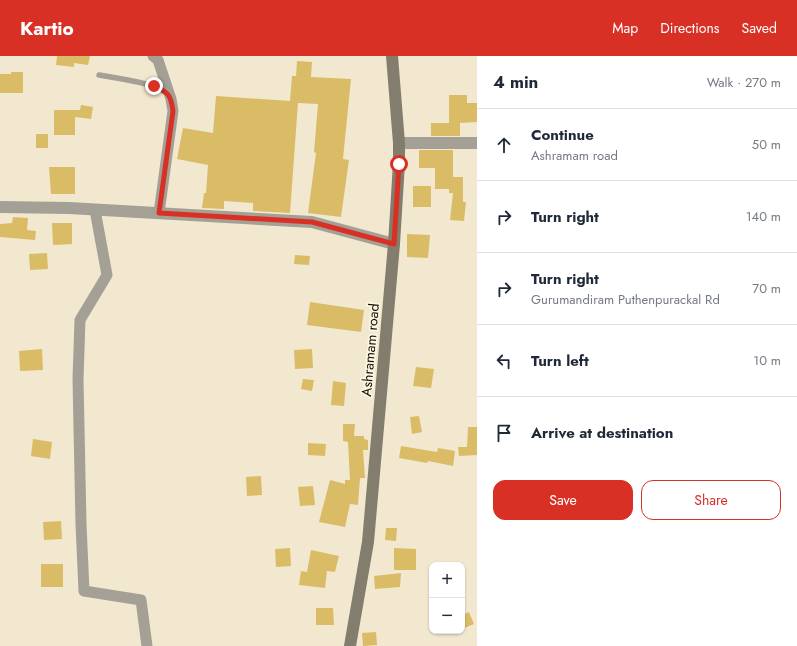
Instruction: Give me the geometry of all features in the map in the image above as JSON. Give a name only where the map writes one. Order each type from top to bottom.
[{"type":"main road","name":"Ashramam road","points":[[350,646],[368,542],[394,244],[399,143],[392,56]]},
{"type":"street","points":[[154,56],[158,60],[171,99],[173,111],[159,213]]},
{"type":"street","points":[[399,143],[477,143]]},
{"type":"street","points":[[0,208],[69,208],[312,222],[394,244]]},
{"type":"street","points":[[95,210],[107,275],[80,320],[78,379],[84,591],[142,600],[147,646]]},
{"type":"lane","points":[[99,75],[154,86],[165,91],[171,99]]},
{"type":"building","points":[[57,56],[90,56],[88,65],[74,63],[74,67],[56,65]]},
{"type":"building","points":[[297,61],[312,62],[311,77],[351,79],[343,159],[349,160],[341,217],[308,213],[316,153],[314,152],[318,104],[298,103],[290,213],[253,211],[253,203],[224,201],[224,209],[202,208],[204,193],[206,193],[208,165],[177,159],[183,128],[213,133],[216,96],[290,101],[292,76],[296,76]]},
{"type":"building","points":[[11,72],[23,72],[23,93],[0,93],[0,74],[11,74]]},
{"type":"building","points":[[449,95],[467,95],[467,103],[477,103],[477,122],[460,123],[460,136],[431,136],[431,123],[449,123]]},
{"type":"building","points":[[81,105],[93,107],[91,119],[75,117],[75,135],[54,135],[54,110],[80,110]]},
{"type":"building","points":[[36,134],[48,134],[48,148],[36,148]]},
{"type":"building","points":[[419,150],[453,150],[453,177],[463,177],[463,202],[466,202],[464,221],[450,220],[453,193],[449,193],[449,189],[435,189],[435,168],[419,168]]},
{"type":"building","points":[[49,167],[75,167],[75,194],[51,194]]},
{"type":"building","points":[[413,186],[431,186],[431,207],[413,207]]},
{"type":"building","points":[[13,217],[28,218],[27,230],[36,231],[35,240],[0,237],[0,224],[12,223]]},
{"type":"building","points":[[52,223],[72,223],[72,244],[53,245]]},
{"type":"building","points":[[407,234],[430,235],[428,258],[407,257]]},
{"type":"building","points":[[47,253],[48,269],[30,270],[29,254]]},
{"type":"building","points":[[295,255],[310,256],[309,265],[294,264]]},
{"type":"building","points":[[310,302],[364,310],[361,332],[307,325]]},
{"type":"building","points":[[42,349],[43,370],[20,371],[19,351]]},
{"type":"building","points":[[312,349],[313,368],[295,369],[294,350]]},
{"type":"building","points":[[416,367],[434,369],[431,388],[413,386]]},
{"type":"building","points":[[303,379],[314,380],[312,391],[301,389]]},
{"type":"building","points":[[333,381],[346,383],[344,406],[331,405]]},
{"type":"building","points":[[419,416],[422,432],[412,434],[410,417]]},
{"type":"building","points":[[343,424],[355,424],[354,436],[364,436],[364,439],[368,440],[368,450],[363,450],[365,478],[360,478],[358,505],[350,504],[345,527],[319,522],[330,480],[345,484],[345,480],[350,480],[348,442],[343,441]]},
{"type":"building","points":[[468,427],[477,427],[477,455],[459,456],[458,447],[467,447]]},
{"type":"building","points":[[33,439],[52,442],[50,459],[31,456]]},
{"type":"building","points":[[308,443],[326,444],[325,456],[308,455]]},
{"type":"building","points":[[401,446],[437,452],[438,448],[455,451],[453,466],[428,461],[427,463],[399,458]]},
{"type":"building","points":[[261,476],[262,495],[247,496],[246,477]]},
{"type":"building","points":[[313,486],[315,505],[300,506],[298,487]]},
{"type":"building","points":[[61,521],[62,539],[44,540],[43,522]]},
{"type":"building","points":[[386,528],[397,528],[396,541],[385,540]]},
{"type":"building","points":[[290,548],[291,566],[276,567],[275,549]]},
{"type":"building","points":[[394,548],[416,549],[416,570],[394,570]]},
{"type":"building","points":[[311,550],[339,556],[335,572],[327,571],[325,588],[299,585],[301,571],[307,572]]},
{"type":"building","points":[[41,564],[63,564],[63,587],[41,587]]},
{"type":"building","points":[[401,573],[400,587],[375,589],[374,576]]},
{"type":"building","points":[[316,608],[333,608],[334,625],[316,625]]},
{"type":"building","points":[[469,612],[474,624],[465,628],[465,614]]},
{"type":"building","points":[[376,632],[377,645],[363,646],[362,633]]},
{"type":"route","points":[[154,86],[165,91],[171,99],[173,111],[159,213],[312,222],[394,244],[399,164]]}]
